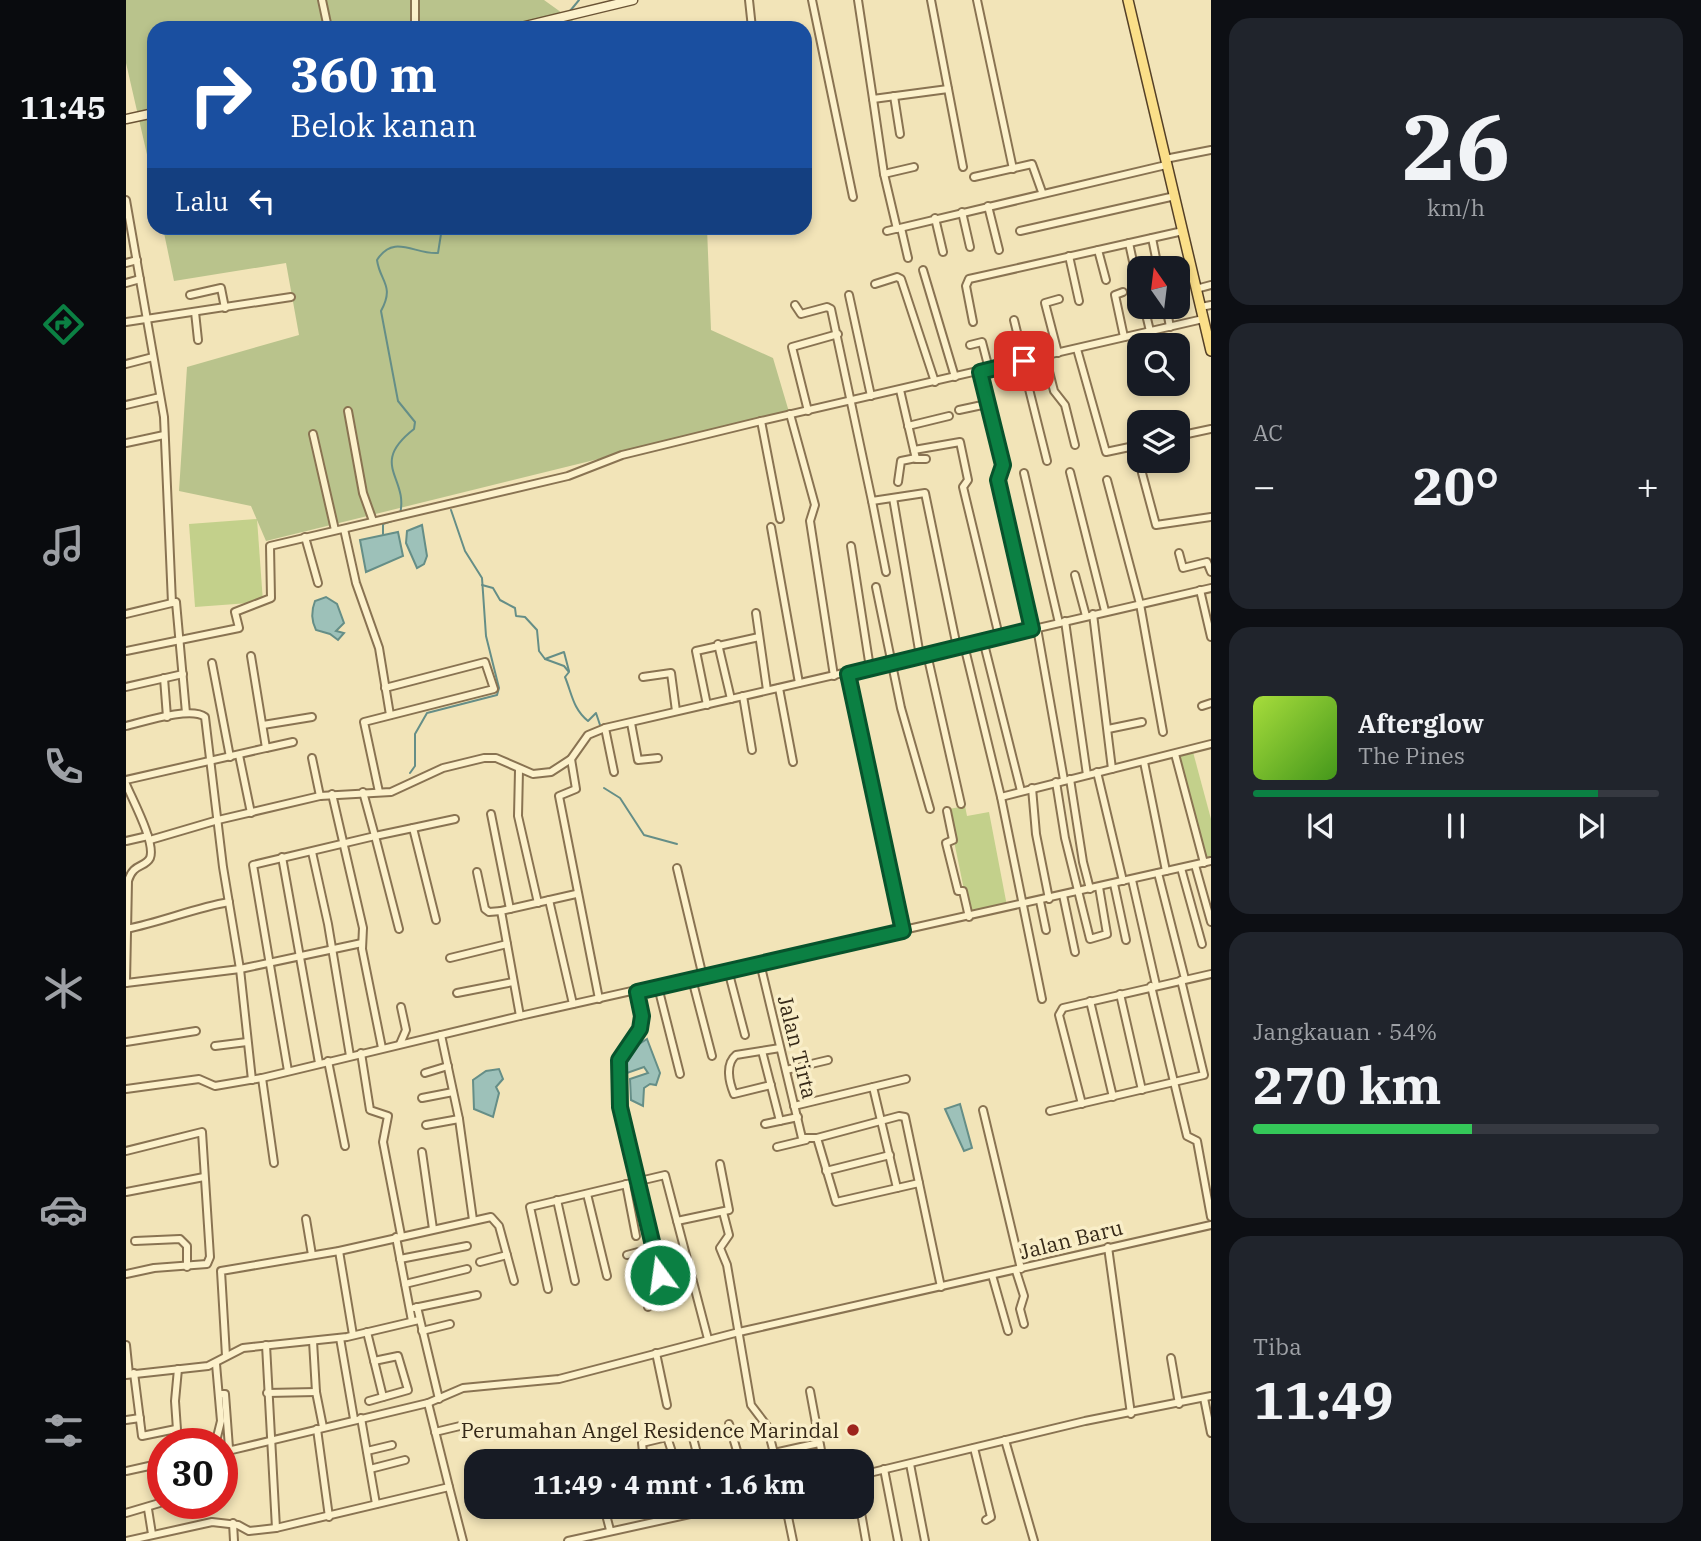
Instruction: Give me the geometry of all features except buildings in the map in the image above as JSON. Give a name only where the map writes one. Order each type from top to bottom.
[{"type":"main road","points":[[1128,0],[1211,351]]},
{"type":"street","points":[[322,0],[326,21]]},
{"type":"street","points":[[415,0],[415,21]]},
{"type":"street","points":[[546,21],[633,0]]},
{"type":"street","points":[[749,0],[751,21]]},
{"type":"street","points":[[813,0],[853,197]]},
{"type":"street","points":[[858,0],[884,174],[908,258]]},
{"type":"street","points":[[931,0],[963,167]]},
{"type":"street","points":[[977,0],[1013,169]]},
{"type":"street","points":[[873,99],[948,89]]},
{"type":"street","points":[[894,96],[900,134]]},
{"type":"street","points":[[126,120],[147,115]]},
{"type":"street","points":[[887,231],[1211,150]]},
{"type":"street","points":[[974,177],[1034,165],[1042,192]]},
{"type":"street","points":[[884,174],[914,167]]},
{"type":"street","points":[[1020,231],[1175,196]]},
{"type":"street","points":[[126,200],[128,224],[137,260],[160,397],[174,602],[181,640],[186,713]]},
{"type":"street","points":[[988,206],[999,250]]},
{"type":"street","points":[[962,212],[970,247]]},
{"type":"street","points":[[936,218],[943,252]]},
{"type":"street","points":[[973,322],[966,286],[969,279],[1183,231]]},
{"type":"street","points":[[1152,238],[1156,256]]},
{"type":"street","points":[[1129,243],[1132,256]]},
{"type":"street","points":[[1098,250],[1106,280]]},
{"type":"street","points":[[1069,256],[1079,301]]},
{"type":"street","points":[[126,263],[137,260]]},
{"type":"street","points":[[923,270],[955,377]]},
{"type":"street","points":[[875,284],[897,277],[901,279],[935,382]]},
{"type":"street","points":[[126,283],[140,279]]},
{"type":"street","points":[[1196,289],[1211,285]]},
{"type":"street","points":[[190,295],[221,288],[225,308]]},
{"type":"street","points":[[1123,292],[1115,295],[1124,337]]},
{"type":"street","points":[[849,295],[871,396]]},
{"type":"street","points":[[126,322],[291,297]]},
{"type":"street","points":[[1058,353],[1045,303],[1059,299]]},
{"type":"street","points":[[796,305],[801,314],[830,307],[853,400],[886,572]]},
{"type":"street","points":[[1201,307],[1211,305]]},
{"type":"street","points":[[195,312],[198,340]]},
{"type":"street","points":[[1147,319],[1150,331]]},
{"type":"street","points":[[1168,319],[1170,327]]},
{"type":"street","points":[[126,651],[239,628],[235,612],[271,598],[269,547],[568,476],[622,455],[761,421],[1203,319]]},
{"type":"street","points":[[1014,320],[1047,461]]},
{"type":"street","points":[[807,411],[792,346],[838,334]]},
{"type":"street","points":[[970,345],[982,342],[989,369]]},
{"type":"street","points":[[1077,349],[1106,452],[1127,448]]},
{"type":"street","points":[[1045,356],[1054,391],[1065,405],[1075,445]]},
{"type":"street","points":[[126,364],[153,357]]},
{"type":"street","points":[[980,372],[1004,467],[998,480],[1035,629],[1064,780],[1090,889]]},
{"type":"street","points":[[900,390],[917,459]]},
{"type":"street","points":[[126,405],[160,397]]},
{"type":"street","points":[[959,410],[987,404]]},
{"type":"street","points":[[348,411],[363,493],[373,521]]},
{"type":"street","points":[[790,414],[814,503],[810,521],[834,676]]},
{"type":"street","points":[[908,426],[949,416]]},
{"type":"street","points":[[761,421],[780,519]]},
{"type":"street","points":[[1190,433],[1211,429]]},
{"type":"street","points":[[313,434],[335,530]]},
{"type":"street","points":[[126,443],[164,435]]},
{"type":"street","points":[[914,450],[960,442],[968,480],[963,486],[999,636]]},
{"type":"street","points":[[898,482],[901,461],[926,458]]},
{"type":"street","points":[[1070,472],[1105,611]]},
{"type":"street","points":[[1024,473],[1062,622],[1087,775]]},
{"type":"street","points":[[1142,473],[1156,525],[1211,517]]},
{"type":"street","points":[[1107,480],[1140,604],[1163,732]]},
{"type":"street","points":[[872,501],[926,495],[960,646],[1001,797],[1042,999]]},
{"type":"street","points":[[893,498],[924,655],[961,804]]},
{"type":"street","points":[[771,527],[799,683]]},
{"type":"street","points":[[344,529],[356,583],[379,648],[390,715]]},
{"type":"street","points":[[305,537],[318,583]]},
{"type":"street","points":[[851,546],[870,668]]},
{"type":"street","points":[[1179,553],[1183,568],[1206,562],[1211,572]]},
{"type":"street","points":[[1075,575],[1090,615],[1112,769]]},
{"type":"street","points":[[876,587],[892,662],[930,809]]},
{"type":"street","points":[[126,841],[149,838],[320,796],[400,790],[443,768],[484,758],[496,758],[534,775],[551,772],[570,759],[588,735],[605,728],[1211,588]]},
{"type":"street","points":[[1200,590],[1211,638]]},
{"type":"street","points":[[126,614],[174,602]]},
{"type":"street","points":[[756,613],[767,691]]},
{"type":"street","points":[[707,705],[696,651],[759,637]]},
{"type":"street","points":[[983,640],[1021,791]]},
{"type":"street","points":[[718,644],[731,699]]},
{"type":"street","points":[[251,656],[266,748]]},
{"type":"street","points":[[379,792],[364,722],[494,689],[485,662],[385,688]]},
{"type":"street","points":[[212,663],[230,757]]},
{"type":"street","points":[[643,677],[671,673],[676,711]]},
{"type":"street","points":[[126,687],[183,674]]},
{"type":"street","points":[[848,674],[903,931]]},
{"type":"street","points":[[164,678],[167,717]]},
{"type":"street","points":[[779,688],[793,762]]},
{"type":"street","points":[[743,696],[752,750]]},
{"type":"street","points":[[1202,706],[1211,703]]},
{"type":"street","points":[[126,726],[186,713],[198,713],[205,717],[240,969],[252,1080]]},
{"type":"street","points":[[263,725],[312,717]]},
{"type":"street","points":[[1108,729],[1142,722]]},
{"type":"street","points":[[631,723],[638,760],[658,758]]},
{"type":"street","points":[[605,728],[614,772]]},
{"type":"street","points":[[293,742],[126,782],[129,798],[149,838],[149,859],[132,869],[128,881],[126,983],[240,969],[362,943]]},
{"type":"street","points":[[1001,797],[1211,744]]},
{"type":"street","points":[[126,1089],[199,1079],[213,1086],[262,1078],[520,1016],[637,992],[1207,862],[1175,754]]},
{"type":"street","points":[[239,755],[251,813]]},
{"type":"street","points":[[312,758],[320,796]]},
{"type":"street","points":[[570,759],[576,789],[559,796],[576,894],[599,999]]},
{"type":"street","points":[[1050,1111],[1207,1074],[1183,979],[1144,762]]},
{"type":"street","points":[[519,770],[518,816],[537,903]]},
{"type":"street","points":[[1097,772],[1123,881]]},
{"type":"street","points":[[1064,780],[1065,838],[1080,891],[1088,938],[1102,937],[1107,932],[1099,887]]},
{"type":"street","points":[[1032,788],[1036,834],[1049,899]]},
{"type":"street","points":[[363,792],[399,929]]},
{"type":"street","points":[[332,794],[363,928],[362,943],[382,1048]]},
{"type":"street","points":[[947,811],[953,840],[946,843],[958,891],[963,891],[969,917]]},
{"type":"street","points":[[491,814],[510,909]]},
{"type":"street","points":[[288,1071],[271,962],[252,866],[455,819]]},
{"type":"street","points":[[413,828],[436,920]]},
{"type":"street","points":[[312,852],[350,1056]]},
{"type":"street","points":[[282,858],[319,1063]]},
{"type":"street","points":[[1195,865],[1211,922]]},
{"type":"street","points":[[677,868],[702,977]]},
{"type":"street","points":[[1181,868],[1202,944]]},
{"type":"street","points":[[477,872],[485,909],[489,912],[576,894]]},
{"type":"street","points":[[1132,880],[1173,1083],[1187,1136],[1197,1141],[1211,1217]]},
{"type":"street","points":[[1114,884],[1126,940]]},
{"type":"street","points":[[1063,895],[1075,952]]},
{"type":"street","points":[[550,900],[573,1004]]},
{"type":"street","points":[[1040,901],[1046,930]]},
{"type":"street","points":[[127,929],[185,915],[195,907],[229,902]]},
{"type":"street","points":[[500,911],[520,1016]]},
{"type":"street","points":[[450,958],[507,944]]},
{"type":"street","name":"Jalan Tirta","points":[[760,963],[804,1140]]},
{"type":"street","points":[[728,970],[745,1035]]},
{"type":"street","points":[[1082,1104],[1059,1015],[1063,1008],[1211,974]]},
{"type":"street","points":[[692,979],[712,1056]]},
{"type":"street","points":[[457,993],[513,982]]},
{"type":"street","points":[[658,987],[680,1074]]},
{"type":"street","points":[[637,992],[642,1016],[640,1029],[619,1060],[620,1107],[663,1291],[648,1301],[648,1307]]},
{"type":"street","points":[[1120,994],[1142,1090]]},
{"type":"street","points":[[1090,1001],[1113,1097]]},
{"type":"street","points":[[400,1044],[406,1030],[401,1007]]},
{"type":"street","points":[[126,1042],[196,1031]]},
{"type":"street","points":[[441,1035],[459,1119],[473,1220]]},
{"type":"street","points":[[215,1046],[247,1042]]},
{"type":"street","points":[[771,1085],[737,1095],[732,1089],[729,1070],[732,1057],[780,1048]]},
{"type":"street","points":[[762,1051],[780,1121]]},
{"type":"street","points":[[362,1053],[370,1110],[387,1115],[383,1142],[409,1310],[422,1331],[439,1399]]},
{"type":"street","points":[[328,1060],[345,1146]]},
{"type":"street","points":[[786,1070],[828,1060]]},
{"type":"street","points":[[425,1073],[448,1066]]},
{"type":"street","points":[[262,1078],[274,1163]]},
{"type":"street","points":[[794,1106],[906,1079]]},
{"type":"street","points":[[873,1087],[897,1188]]},
{"type":"street","points":[[422,1098],[453,1092]]},
{"type":"street","points":[[983,1110],[1024,1296],[1020,1309],[1024,1324]]},
{"type":"street","points":[[777,1147],[899,1116],[905,1117],[941,1287]]},
{"type":"street","points":[[765,1124],[798,1117]]},
{"type":"street","points":[[426,1125],[459,1119]]},
{"type":"street","points":[[126,1151],[202,1132],[210,1259],[207,1264],[126,1273]]},
{"type":"street","points":[[817,1138],[838,1204],[919,1183]]},
{"type":"street","points":[[422,1152],[433,1229]]},
{"type":"street","points":[[826,1171],[890,1155]]},
{"type":"street","points":[[677,1221],[730,1209],[720,1164]]},
{"type":"street","points":[[548,1289],[529,1208],[666,1176],[708,1339]]},
{"type":"street","points":[[126,1192],[204,1177]]},
{"type":"street","points":[[626,1184],[636,1236]]},
{"type":"street","points":[[587,1194],[607,1276]]},
{"type":"street","points":[[558,1200],[575,1281]]},
{"type":"street","points":[[723,1212],[729,1235],[720,1248],[727,1265],[751,1405],[767,1426],[773,1449]]},
{"type":"street","points":[[226,1356],[221,1271],[339,1251],[473,1220],[495,1218],[514,1281]]},
{"type":"street","points":[[306,1219],[312,1255]]},
{"type":"street","name":"Jalan Baru","points":[[219,1394],[225,1394],[230,1449],[270,1442],[428,1403],[463,1388],[559,1378],[708,1339],[1211,1226]]},
{"type":"street","points":[[135,1241],[180,1239],[187,1246],[187,1267]]},
{"type":"street","points":[[400,1259],[467,1246]]},
{"type":"street","points":[[1108,1247],[1131,1414]]},
{"type":"street","points":[[627,1255],[653,1248]]},
{"type":"street","points":[[339,1251],[353,1335]]},
{"type":"street","points":[[480,1262],[506,1255]]},
{"type":"street","points":[[405,1284],[467,1269]]},
{"type":"street","points":[[992,1275],[1008,1331]]},
{"type":"street","points":[[409,1310],[477,1295]]},
{"type":"street","points":[[416,1321],[417,1307]]},
{"type":"street","points":[[130,1374],[216,1364],[243,1348],[340,1338],[416,1321]]},
{"type":"street","points":[[422,1331],[450,1324]]},
{"type":"street","points":[[367,1332],[383,1396]]},
{"type":"street","points":[[340,1338],[367,1451],[376,1504]]},
{"type":"street","points":[[313,1341],[329,1517]]},
{"type":"street","points":[[126,1345],[142,1436],[147,1435]]},
{"type":"street","points":[[266,1345],[276,1528]]},
{"type":"street","points":[[656,1353],[667,1405]]},
{"type":"street","points":[[369,1401],[408,1391],[401,1359],[396,1355],[374,1361]]},
{"type":"street","points":[[1171,1358],[1179,1404]]},
{"type":"street","points":[[216,1364],[219,1428]]},
{"type":"street","points":[[176,1428],[177,1369]]},
{"type":"street","points":[[810,1391],[820,1449]]},
{"type":"street","points":[[267,1393],[316,1392]]},
{"type":"street","points":[[874,1472],[1005,1440],[1207,1397],[1211,1433]]},
{"type":"street","points":[[428,1403],[463,1541]]},
{"type":"street","points":[[126,1420],[140,1418]]},
{"type":"street","points":[[729,1424],[736,1449]]},
{"type":"street","points":[[767,1426],[775,1424]]},
{"type":"street","points":[[435,1432],[460,1426]]},
{"type":"street","points":[[692,1434],[696,1449]]},
{"type":"street","points":[[643,1449],[642,1443],[667,1437],[671,1449]]},
{"type":"street","points":[[1005,1440],[1034,1541]]},
{"type":"street","points":[[792,1449],[819,1443]]},
{"type":"street","points":[[367,1451],[392,1445]]},
{"type":"street","points":[[974,1448],[988,1496],[991,1517],[986,1520]]},
{"type":"street","points":[[370,1469],[405,1460]]},
{"type":"street","points":[[910,1464],[925,1541]]},
{"type":"street","points":[[126,1471],[147,1466]]},
{"type":"street","points":[[884,1469],[898,1541]]},
{"type":"street","points":[[126,1541],[212,1522],[233,1524],[249,1531],[276,1528],[449,1487]]},
{"type":"street","points":[[126,1513],[147,1508]]},
{"type":"street","points":[[150,1519],[152,1534]]},
{"type":"street","points":[[607,1519],[610,1530]]},
{"type":"street","points":[[568,1541],[660,1519]]},
{"type":"street","points":[[788,1519],[793,1541]]},
{"type":"street","points":[[862,1519],[866,1541]]},
{"type":"street","points":[[233,1524],[234,1541]]},
{"type":"green space","points":[[126,0],[544,0],[573,21],[147,21],[147,154],[126,63]]},
{"type":"green space","points":[[164,235],[707,235],[711,330],[773,358],[789,412],[266,541],[251,506],[179,491],[187,367],[299,335],[286,263],[174,281]]},
{"type":"green space","points":[[257,519],[263,602],[195,607],[189,524]]},
{"type":"green space","points":[[1193,752],[1211,819],[1211,859],[1206,860],[1179,755]]},
{"type":"green space","points":[[965,806],[967,816],[989,812],[1007,906],[969,914],[948,812],[949,809]]},
{"type":"water","points":[[422,525],[427,556],[424,564],[417,568],[406,543],[407,531]]},
{"type":"water","points":[[398,532],[403,556],[366,572],[360,540]]},
{"type":"water","points":[[326,597],[337,604],[344,623],[336,631],[344,633],[338,640],[330,634],[316,630],[313,623],[315,601]]},
{"type":"water","points":[[647,1039],[660,1073],[656,1085],[650,1084],[644,1088],[643,1106],[631,1100],[630,1079],[648,1073],[644,1067],[627,1073],[623,1060],[633,1048]]},
{"type":"water","points":[[499,1069],[503,1079],[496,1087],[499,1093],[493,1117],[474,1109],[473,1080],[486,1071]]},
{"type":"water","points":[[960,1104],[972,1148],[964,1151],[945,1109]]},
{"type":"waterway","points":[[570,11],[579,0]]},
{"type":"waterway","points":[[400,514],[400,490],[392,462],[394,452],[414,429],[415,422],[398,401],[381,311],[387,289],[377,260],[384,252],[398,246],[438,253],[441,235]]},
{"type":"waterway","points":[[410,773],[415,766],[415,734],[427,713],[497,695],[499,688],[486,636],[482,578],[465,551],[451,510]]},
{"type":"waterway","points":[[383,534],[383,524],[398,519]]},
{"type":"waterway","points":[[482,585],[493,588],[500,600],[515,608],[516,616],[525,617],[537,630],[539,651],[545,659],[564,666],[569,672],[565,677],[579,711],[588,721],[596,713],[600,725]]},
{"type":"waterway","points":[[545,659],[564,652],[569,671]]},
{"type":"waterway","points":[[604,788],[620,798],[644,835],[677,844]]},
{"type":"place","name":"Perumahan Angel Residence Marindal","points":[[853,1430]]},
{"type":"route","points":[[660,1275],[620,1107],[619,1060],[638,1037],[642,1016],[637,992],[903,931],[848,674],[1032,629],[998,480],[1003,465],[980,372],[1024,361]]}]
